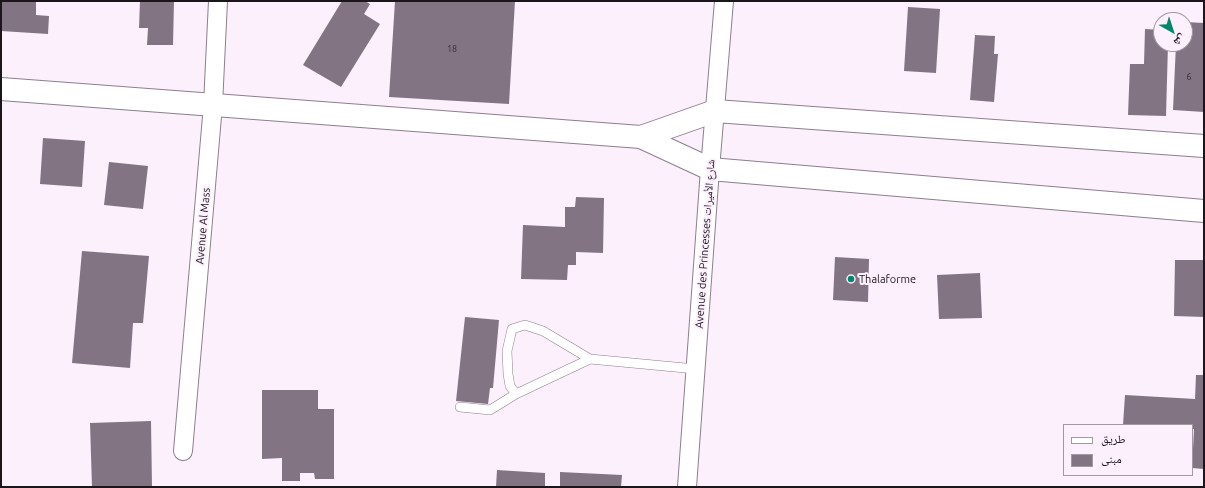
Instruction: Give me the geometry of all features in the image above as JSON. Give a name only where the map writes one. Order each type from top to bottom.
[{"type":"street","name":"Avenue Al Mass","points":[[184,451],[214,105],[218,1]]},
{"type":"street","name":"Avenue des Princesses شارع الأميرات","points":[[687,487],[710,169],[724,1]]},
{"type":"street","points":[[1,89],[641,137],[710,169],[1204,211]]},
{"type":"street","points":[[641,137],[715,111],[1204,146]]},
{"type":"lane","points":[[516,394],[510,386],[507,351],[512,329],[525,325],[543,331],[590,359],[696,369]]},
{"type":"lane","points":[[460,407],[490,410],[516,394],[590,359]]},
{"type":"building","points":[[1,1],[36,1],[36,15],[49,16],[48,34],[1,31]]},
{"type":"building","points":[[140,1],[174,1],[173,45],[147,45],[148,28],[139,28]]},
{"type":"building","points":[[342,1],[365,1],[370,4],[364,14],[380,24],[341,87],[303,65]]},
{"type":"building","points":[[395,1],[515,1],[509,104],[389,97]]},
{"type":"building","points":[[908,7],[940,9],[936,73],[904,71]]},
{"type":"building","points":[[1193,22],[1204,23],[1204,112],[1173,110],[1176,52],[1193,52]]},
{"type":"building","points":[[1145,29],[1153,30],[1153,52],[1168,52],[1166,116],[1128,115],[1130,64],[1144,64]]},
{"type":"building","points":[[975,35],[995,36],[994,54],[998,54],[994,102],[970,100]]},
{"type":"building","points":[[43,138],[85,141],[82,187],[40,184]]},
{"type":"building","points":[[109,162],[148,166],[143,209],[104,205]]},
{"type":"building","points":[[576,197],[604,198],[603,253],[576,252],[576,265],[568,265],[567,280],[521,279],[523,225],[565,227],[565,207],[575,207]]},
{"type":"building","points":[[82,251],[149,256],[143,323],[133,323],[130,368],[72,363]]},
{"type":"building","name":"Thalaforme","points":[[835,257],[869,259],[868,302],[833,300]]},
{"type":"building","points":[[1175,260],[1204,260],[1204,317],[1174,316]]},
{"type":"building","points":[[980,273],[982,318],[939,319],[937,275]]},
{"type":"building","points":[[465,317],[499,320],[493,388],[490,388],[488,404],[456,401]]},
{"type":"building","points":[[1196,375],[1204,375],[1204,469],[1193,468],[1193,424],[1123,424],[1125,395],[1195,399]]},
{"type":"building","points":[[262,390],[318,390],[318,409],[334,409],[334,479],[315,479],[314,473],[300,473],[300,481],[282,481],[282,458],[262,459]]},
{"type":"building","points":[[151,421],[152,487],[92,487],[90,423]]},
{"type":"building","points":[[497,470],[545,473],[545,487],[496,487]]},
{"type":"building","points":[[560,472],[622,475],[621,487],[560,487]]},
{"type":"place","name":"Thalaforme","points":[[851,279]]}]
